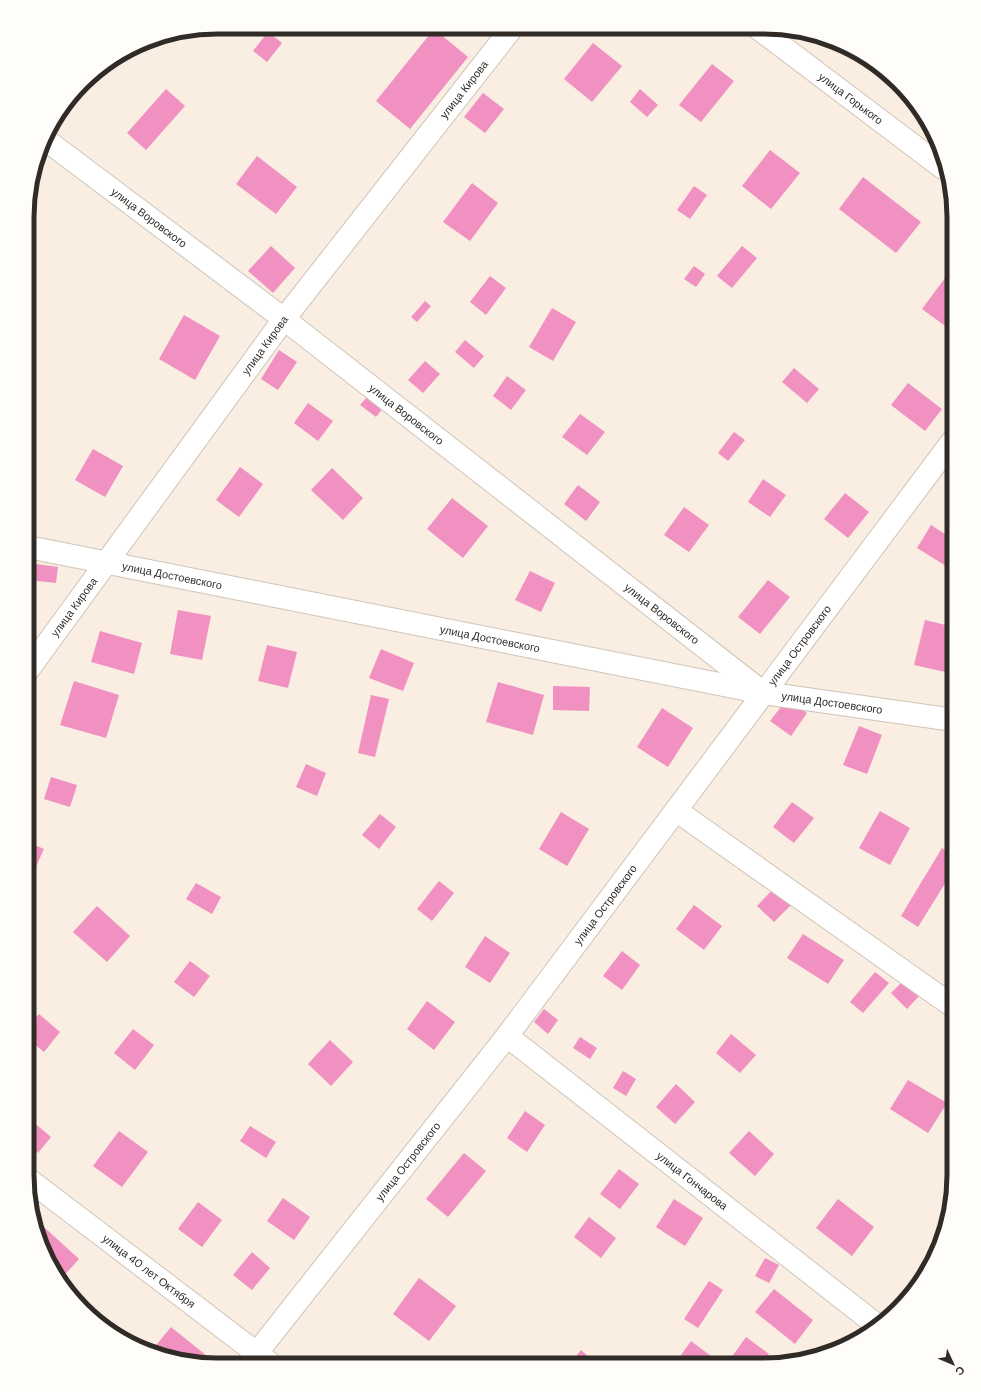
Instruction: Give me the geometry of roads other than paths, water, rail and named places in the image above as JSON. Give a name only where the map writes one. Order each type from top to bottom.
[{"type":"street","name":"улица Кирова","points":[[34,662],[284,319],[507,34]]},
{"type":"street","name":"улица Горького","points":[[766,34],[940,166]]},
{"type":"street","name":"улица Воровского","points":[[50,143],[284,319],[764,693]]},
{"type":"street","name":"улица Островского","points":[[260,1358],[677,811],[947,448]]},
{"type":"street","name":"улица Достоевского","points":[[34,548],[764,693],[947,719]]},
{"type":"street","points":[[677,811],[947,1002]]},
{"type":"street","name":"улица Гончарова","points":[[506,1036],[873,1322]]},
{"type":"street","name":"улица 40 лет Октября","points":[[34,1184],[255,1358]]}]
